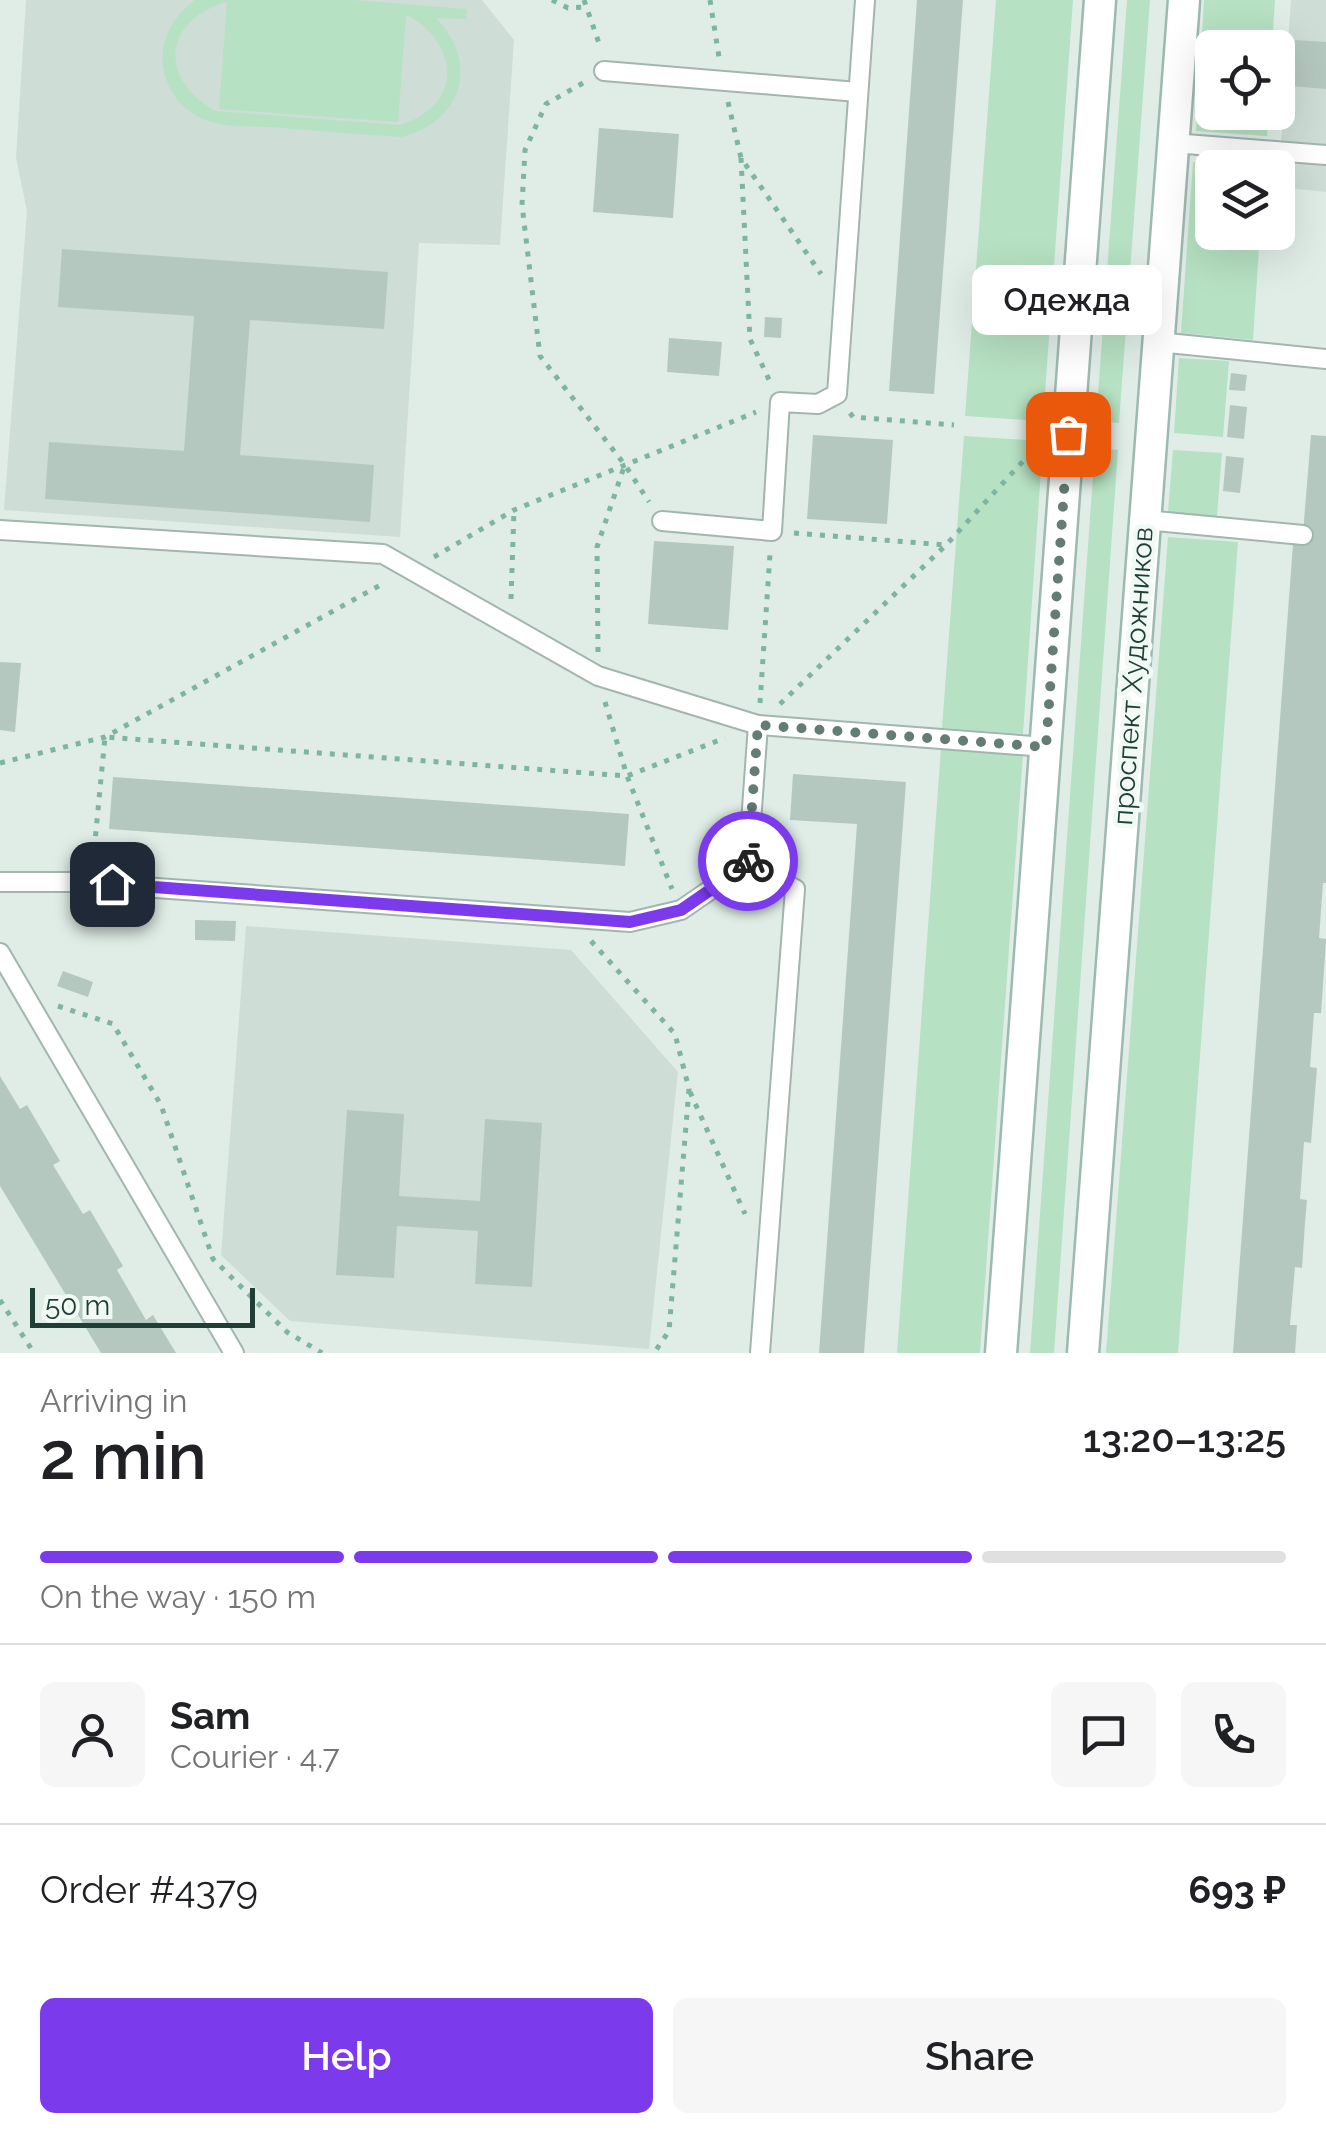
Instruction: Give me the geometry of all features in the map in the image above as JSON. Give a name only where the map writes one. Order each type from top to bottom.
[{"type":"street","points":[[1002,1353],[1100,0]]},
{"type":"street","name":"проспект Художников","points":[[1083,1353],[1184,0]]},
{"type":"lane","points":[[662,521],[772,531],[780,402],[818,404],[837,394],[865,0]]},
{"type":"lane","points":[[604,71],[858,92]]},
{"type":"lane","points":[[1173,143],[1326,155]]},
{"type":"lane","points":[[1158,342],[1326,359]]},
{"type":"lane","points":[[1145,520],[1303,535]]},
{"type":"lane","points":[[0,530],[383,554],[598,676],[758,725],[1046,747]]},
{"type":"lane","points":[[748,864],[758,725]]},
{"type":"lane","points":[[0,882],[74,882],[630,922],[681,910],[748,864]]},
{"type":"lane","points":[[748,864],[796,890],[760,1353]]},
{"type":"lane","points":[[0,953],[234,1353]]},
{"type":"path","points":[[552,0],[568,8],[584,3],[599,43],[604,71],[546,104],[525,150],[522,205],[540,356],[662,521]]},
{"type":"path","points":[[710,0],[722,81],[742,158],[750,339],[780,402]]},
{"type":"path","points":[[742,158],[844,306]]},
{"type":"path","points":[[837,394],[853,417],[954,426]]},
{"type":"path","points":[[74,882],[93,864],[105,737],[626,776],[758,725],[946,545],[1036,446]]},
{"type":"path","points":[[624,465],[597,547],[598,676],[626,776],[681,910]]},
{"type":"path","points":[[511,627],[514,510]]},
{"type":"path","points":[[758,725],[772,531],[946,545]]},
{"type":"path","points":[[569,917],[675,1034],[689,1089],[745,1213]]},
{"type":"path","points":[[27,996],[113,1024],[161,1105],[213,1259],[288,1332],[322,1353]]},
{"type":"path","points":[[654,1353],[669,1331],[689,1089]]},
{"type":"path","points":[[0,1300],[34,1353]]},
{"type":"shaded area","points":[[26,0],[482,0],[514,40],[500,245],[419,243],[400,537],[4,510],[27,211],[16,158]]},
{"type":"shaded area","points":[[1291,0],[1326,0],[1326,192],[1295,189],[1295,150],[1281,150],[1282,130],[1295,130],[1295,30],[1289,30]]},
{"type":"shaded area","points":[[246,926],[571,950],[678,1072],[649,1349],[290,1321],[221,1255]]},
{"type":"green space","points":[[195,0],[352,0],[467,9],[466,19],[436,18],[458,53],[458,89],[438,118],[401,137],[211,122],[181,104],[171,90],[163,66],[166,37]],"holes":[[[227,3],[219,109],[398,122],[406,15],[432,35],[441,48],[446,62],[444,90],[422,115],[400,125],[216,111],[184,84],[175,59],[176,47],[195,18]]]},
{"type":"green space","points":[[996,0],[1073,0],[1043,421],[965,416]]},
{"type":"green space","points":[[1127,0],[1150,0],[1119,423],[1096,421]]},
{"type":"green space","points":[[1204,0],[1275,0],[1273,30],[1202,30]]},
{"type":"green space","points":[[1196,130],[1267,130],[1267,136]]},
{"type":"green space","points":[[1195,162],[1195,250],[1259,250],[1253,340],[1181,333]]},
{"type":"green space","points":[[1179,358],[1229,361],[1223,437],[1174,433]]},
{"type":"green space","points":[[964,436],[1043,441],[1023,734],[942,728]]},
{"type":"green space","points":[[1095,448],[1118,450],[1054,1353],[1030,1353]]},
{"type":"green space","points":[[1173,450],[1222,453],[1217,516],[1168,512]]},
{"type":"green space","points":[[1168,537],[1238,542],[1178,1353],[1106,1353]]},
{"type":"green space","points":[[941,748],[1023,754],[980,1353],[897,1353]]},
{"type":"building","points":[[917,0],[963,0],[934,394],[889,391]]},
{"type":"building","points":[[1295,40],[1326,42],[1326,89],[1295,86]]},
{"type":"building","points":[[599,128],[679,134],[673,218],[593,212]]},
{"type":"building","points":[[62,249],[388,272],[384,329],[250,320],[240,455],[374,465],[370,522],[45,499],[49,442],[184,451],[194,316],[58,307]]},
{"type":"building","points":[[765,317],[782,318],[781,338],[764,337]]},
{"type":"building","points":[[669,338],[722,342],[719,376],[667,372]]},
{"type":"building","points":[[1231,373],[1247,375],[1245,391],[1229,390]]},
{"type":"building","points":[[1230,405],[1247,407],[1244,439],[1227,437]]},
{"type":"building","points":[[813,435],[893,440],[887,524],[807,519]]},
{"type":"building","points":[[1311,435],[1326,436],[1326,883],[1319,938],[1326,941],[1321,1013],[1314,1013],[1310,1067],[1317,1068],[1311,1143],[1304,1142],[1300,1199],[1307,1200],[1302,1268],[1295,1267],[1290,1325],[1297,1325],[1295,1353],[1233,1353],[1293,544],[1302,545]]},
{"type":"building","points":[[1226,456],[1244,458],[1240,493],[1223,491]]},
{"type":"building","points":[[654,541],[734,546],[728,630],[648,624]]},
{"type":"building","points":[[0,662],[21,663],[15,732],[0,730]]},
{"type":"building","points":[[793,774],[906,782],[864,1353],[819,1353],[857,824],[790,820]]},
{"type":"building","points":[[113,777],[629,814],[625,866],[109,829]]},
{"type":"building","points":[[195,920],[236,921],[235,941],[195,940]]},
{"type":"building","points":[[63,971],[93,982],[88,997],[57,986]]},
{"type":"building","points":[[0,1076],[20,1109],[27,1105],[60,1161],[53,1165],[83,1214],[90,1210],[123,1266],[117,1270],[146,1320],[153,1315],[176,1353],[101,1353],[0,1186]]},
{"type":"building","points":[[347,1110],[404,1114],[399,1196],[480,1201],[485,1119],[542,1123],[532,1287],[475,1284],[478,1231],[397,1226],[394,1278],[336,1275]]},
{"type":"way so far","points":[[748,861],[758,725],[1046,747],[1068,434]]},
{"type":"place","name":"Одежда","points":[[1068,434]]},
{"type":"route","points":[[112,884],[630,922],[681,910],[748,861]]}]
